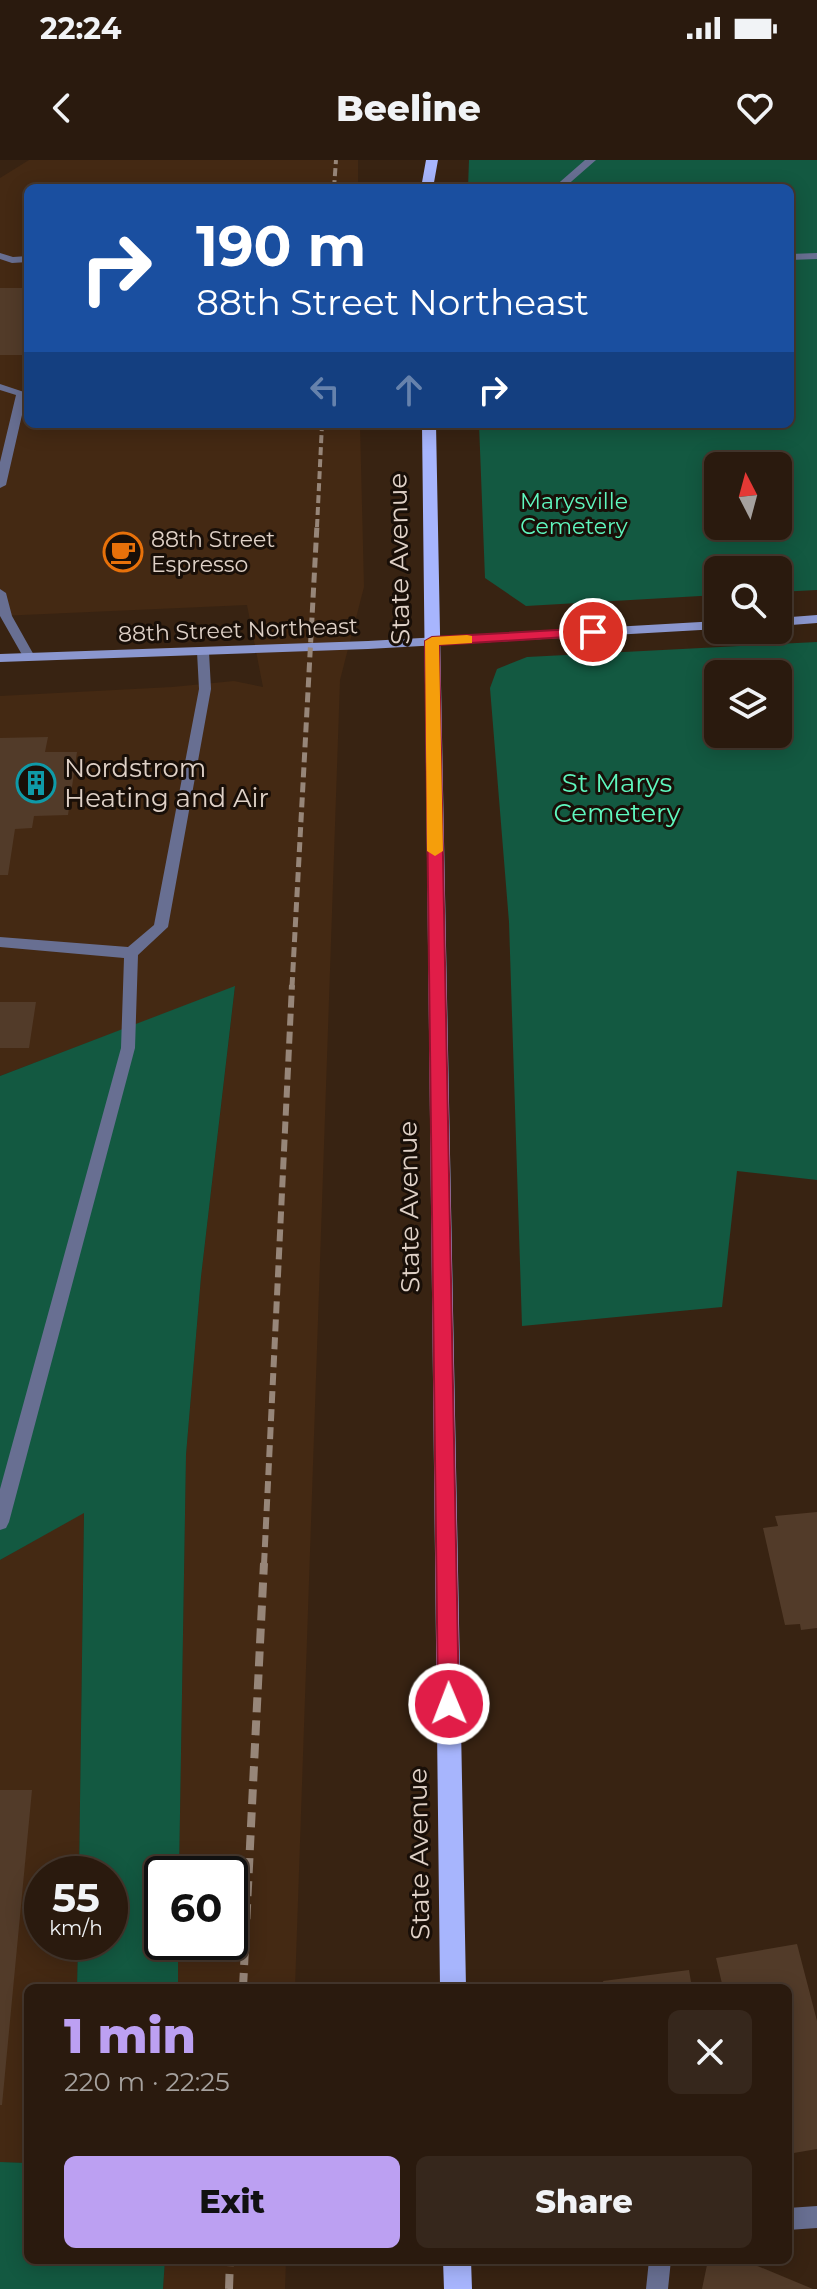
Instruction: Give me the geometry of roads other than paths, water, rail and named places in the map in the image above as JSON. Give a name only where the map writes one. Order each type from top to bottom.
[{"type":"main road","points":[[428,184],[432,160]]},
{"type":"main road","name":"State Avenue","points":[[429,428],[453,1984]]},
{"type":"main road","points":[[792,621],[817,619]]},
{"type":"main road","name":"88th Street Northeast","points":[[0,658],[203,652],[704,626]]},
{"type":"main road","points":[[457,2264],[458,2289]]},
{"type":"lane","points":[[563,184],[591,160]]},
{"type":"lane","points":[[0,256],[24,259]]},
{"type":"lane","points":[[794,257],[817,256]]},
{"type":"lane","points":[[0,387],[22,393],[0,485]]},
{"type":"lane","points":[[0,593],[6,616],[29,657]]},
{"type":"lane","points":[[0,942],[131,953],[161,927],[205,689],[203,652]]},
{"type":"lane","points":[[0,1522],[128,1048],[131,953]]},
{"type":"lane","points":[[792,2219],[817,2217]]},
{"type":"lane","points":[[657,2289],[660,2264]]},
{"type":"railway","points":[[334,184],[336,160]]},
{"type":"railway","points":[[317,527],[322,428]]},
{"type":"railway","points":[[292,987],[317,525]]},
{"type":"railway","points":[[264,1565],[292,985]]},
{"type":"railway","points":[[243,1984],[264,1563]]},
{"type":"railway","points":[[229,2289],[230,2264]]},
{"type":"place","name":"88th Street Espresso","points":[[123,552]]},
{"type":"place","name":"Nordstrom Heating and Air","points":[[36,783]]},
{"type":"park label","name":"Marysville Cemetery","points":[[574,514]]},
{"type":"park label","name":"St Marys Cemetery","points":[[617,798]]}]
